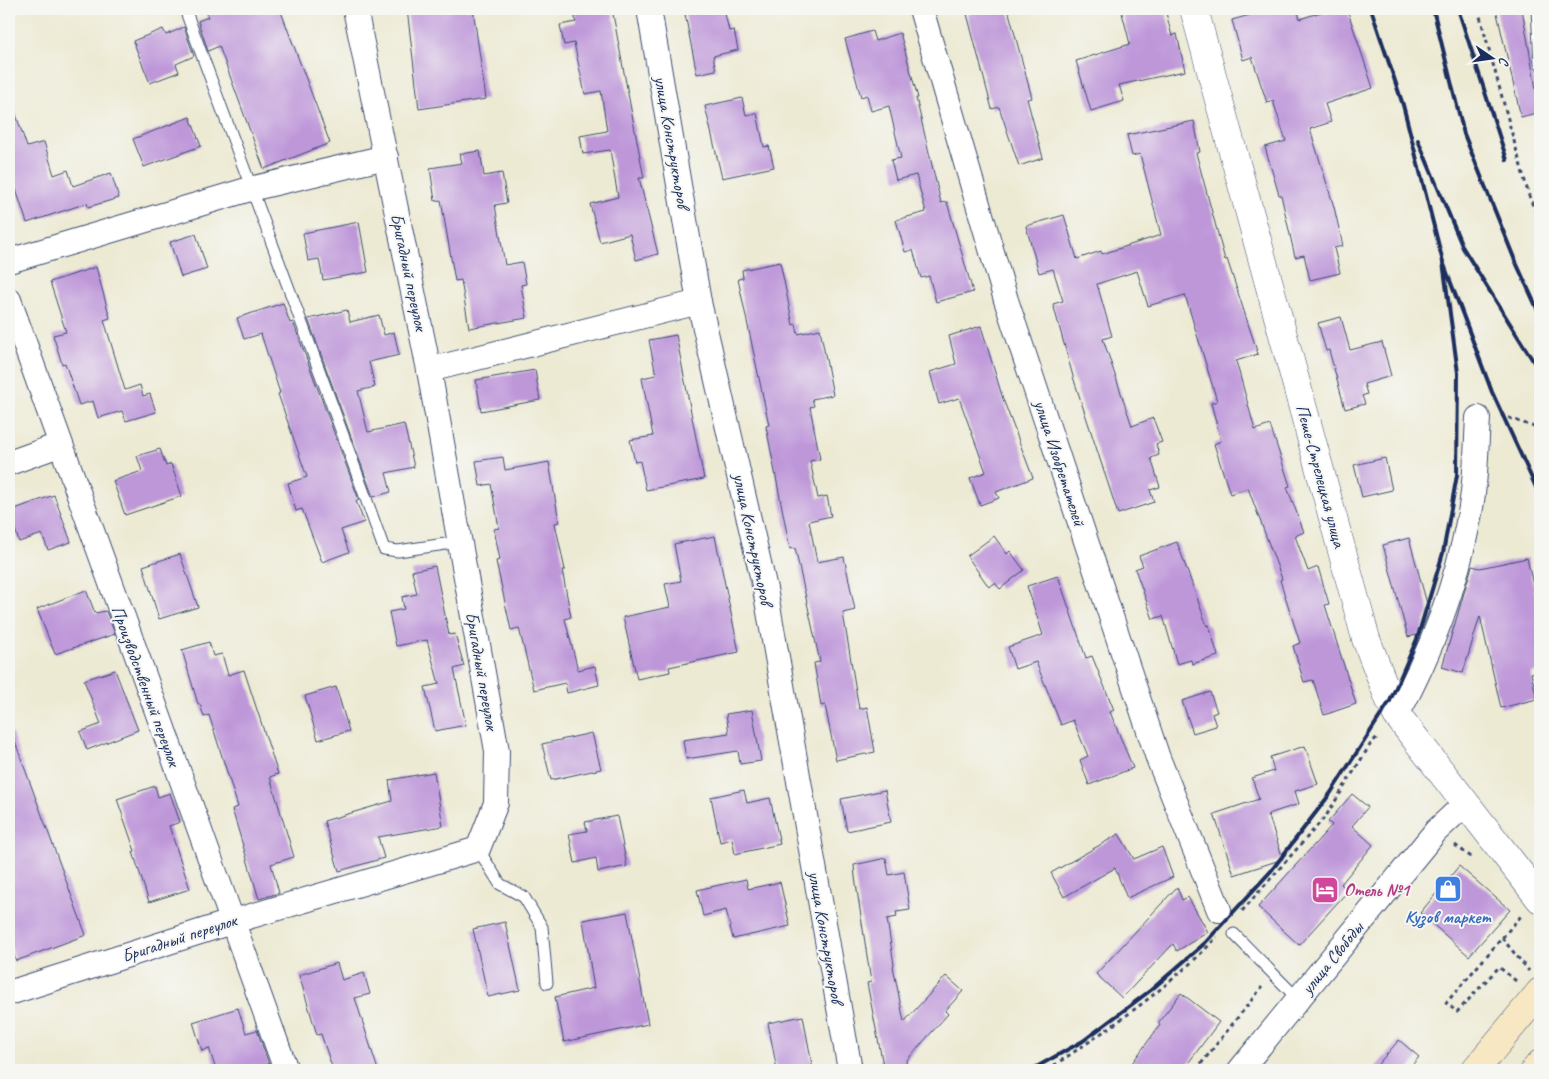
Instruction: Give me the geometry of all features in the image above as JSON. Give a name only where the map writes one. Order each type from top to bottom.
[{"type":"main road","points":[[1475,1070],[1531,984]]},
{"type":"main road","points":[[1535,1070],[1540,1064]]},
{"type":"street","name":"Бригадный переулок","points":[[9,993],[231,922],[478,849],[496,804],[497,751],[429,370],[356,9]]},
{"type":"street","name":"улица Конструкторов","points":[[649,9],[699,302],[765,589],[850,1070]]},
{"type":"street","name":"улица Изобретателей","points":[[921,9],[1006,300],[1158,758],[1218,910]]},
{"type":"street","name":"Пеше-Стрелецкая улица","points":[[1194,9],[1366,639],[1390,701],[1398,715],[1465,804],[1532,906]]},
{"type":"street","points":[[9,260],[250,189],[386,157]]},
{"type":"street","name":"Производственный переулок","points":[[9,300],[59,445],[286,1070]]},
{"type":"street","points":[[429,370],[699,302]]},
{"type":"street","points":[[1398,715],[1430,645],[1463,543],[1474,483],[1478,418]]},
{"type":"street","points":[[9,463],[59,445]]},
{"type":"street","name":"улица Свободы","points":[[1240,1070],[1436,831],[1465,804]]},
{"type":"lane","points":[[185,9],[250,189],[318,363],[384,549],[398,551],[459,542]]},
{"type":"lane","points":[[1537,9],[1540,63]]},
{"type":"lane","points":[[478,849],[500,884],[524,897],[542,927],[547,983]]},
{"type":"lane","points":[[1234,934],[1298,1000]]},
{"type":"path","points":[[1478,9],[1529,196],[1540,222]]},
{"type":"path","points":[[1478,418],[1482,413],[1489,412],[1524,421],[1540,429]]},
{"type":"path","points":[[1436,831],[1481,865]]},
{"type":"path","points":[[1531,984],[1499,967],[1457,1012],[1446,1003],[1532,906]]},
{"type":"path","points":[[1502,938],[1531,984]]},
{"type":"path","points":[[1196,1070],[1272,975]]},
{"type":"building","points":[[204,9],[280,9],[330,143],[264,169],[219,46],[208,51],[198,21],[208,17]]},
{"type":"building","points":[[407,9],[473,9],[486,99],[419,109]]},
{"type":"building","points":[[573,9],[612,9],[644,178],[639,178],[658,254],[636,260],[630,234],[600,242],[590,204],[618,197],[610,150],[583,154],[580,136],[607,131],[601,91],[585,94],[574,43],[564,45],[560,25],[576,22]]},
{"type":"building","points":[[684,9],[724,9],[729,31],[734,30],[738,50],[713,56],[716,70],[697,74]]},
{"type":"building","points":[[984,9],[1008,9],[1032,98],[1027,99],[1043,158],[1019,166],[999,107],[992,109],[967,14]]},
{"type":"building","points":[[1121,9],[1165,9],[1172,36],[1177,34],[1185,71],[1119,85],[1124,101],[1091,111],[1076,61],[1130,44]]},
{"type":"building","points":[[1271,9],[1297,9],[1300,19],[1330,9],[1347,9],[1373,88],[1325,104],[1331,122],[1310,129],[1334,207],[1343,246],[1334,248],[1340,273],[1310,280],[1304,255],[1295,257],[1281,195],[1279,195],[1265,147],[1286,141],[1273,101],[1267,103],[1252,57],[1243,60],[1232,20]]},
{"type":"building","points":[[1496,9],[1522,9],[1540,112],[1521,117]]},
{"type":"building","points":[[184,27],[194,56],[176,64],[179,72],[150,83],[133,41],[163,29],[166,35]]},
{"type":"building","points":[[872,31],[875,41],[900,33],[918,98],[916,98],[941,203],[947,202],[973,292],[936,302],[929,276],[921,278],[913,250],[905,252],[896,220],[926,212],[916,175],[896,180],[891,160],[901,158],[889,106],[871,111],[867,95],[861,97],[845,39]]},
{"type":"building","points":[[742,98],[746,115],[757,113],[764,147],[769,146],[774,167],[722,178],[705,106]]},
{"type":"building","points":[[9,103],[12,103],[27,147],[44,142],[54,175],[68,170],[73,186],[111,173],[119,198],[88,207],[87,203],[27,223],[9,168]]},
{"type":"building","points":[[190,117],[201,146],[144,167],[133,139]]},
{"type":"building","points":[[1194,121],[1200,152],[1196,153],[1225,260],[1227,259],[1258,354],[1236,361],[1255,430],[1270,425],[1290,486],[1287,487],[1304,532],[1295,536],[1308,571],[1318,567],[1329,604],[1325,605],[1356,704],[1324,715],[1313,680],[1304,682],[1293,646],[1300,643],[1280,580],[1282,579],[1248,488],[1230,494],[1214,444],[1221,441],[1211,403],[1217,401],[1185,295],[1148,306],[1137,271],[1097,284],[1112,336],[1103,339],[1132,426],[1153,418],[1162,442],[1156,444],[1159,455],[1151,458],[1160,487],[1150,490],[1154,502],[1118,514],[1074,380],[1053,304],[1063,301],[1053,269],[1039,273],[1026,226],[1064,215],[1077,259],[1101,251],[1102,254],[1161,235],[1140,154],[1132,156],[1127,135]]},
{"type":"building","points":[[480,151],[484,176],[502,173],[507,203],[495,205],[505,265],[522,262],[526,284],[521,285],[527,318],[469,328],[461,280],[455,281],[441,200],[435,201],[430,168],[462,163],[460,154]]},
{"type":"building","points":[[359,222],[368,272],[323,280],[319,259],[308,261],[303,233]]},
{"type":"building","points":[[196,234],[207,269],[181,277],[170,242]]},
{"type":"building","points":[[780,262],[793,325],[796,324],[798,334],[820,329],[833,395],[812,399],[814,406],[810,407],[820,459],[810,461],[818,498],[827,496],[831,516],[809,521],[817,562],[844,557],[855,610],[843,613],[859,709],[867,707],[875,752],[836,760],[825,705],[821,706],[814,663],[820,662],[795,548],[790,549],[766,426],[769,425],[738,279],[743,278],[742,270]]},
{"type":"building","points":[[96,267],[110,318],[104,320],[125,390],[140,385],[143,396],[150,394],[156,412],[126,421],[122,411],[98,418],[93,401],[79,405],[65,363],[62,364],[53,335],[66,332],[50,282]]},
{"type":"building","points":[[283,303],[290,323],[293,322],[359,500],[356,501],[364,522],[341,530],[349,552],[322,562],[302,509],[296,511],[288,483],[307,477],[278,394],[280,393],[261,334],[244,339],[237,318]]},
{"type":"building","points":[[347,310],[350,322],[379,315],[384,335],[394,332],[399,355],[369,362],[375,387],[358,391],[368,432],[404,424],[414,467],[386,473],[391,492],[373,497],[308,319]]},
{"type":"building","points":[[1341,317],[1350,350],[1382,342],[1391,376],[1364,384],[1367,394],[1362,396],[1365,404],[1345,409],[1329,350],[1326,351],[1318,323]]},
{"type":"building","points":[[981,326],[1003,399],[1033,478],[996,492],[999,498],[980,505],[970,478],[986,472],[959,398],[939,404],[930,372],[956,364],[949,336]]},
{"type":"building","points":[[676,335],[704,479],[646,490],[640,461],[635,462],[630,440],[653,436],[642,378],[656,375],[649,340]]},
{"type":"building","points":[[535,370],[540,400],[481,411],[476,380]]},
{"type":"building","points":[[160,449],[166,466],[171,464],[182,496],[125,515],[113,481],[142,471],[137,456]]},
{"type":"building","points":[[503,457],[505,470],[549,462],[559,522],[555,523],[565,570],[562,570],[571,617],[565,619],[578,670],[595,666],[599,685],[567,693],[565,683],[534,690],[519,628],[511,630],[496,561],[500,560],[494,529],[499,528],[491,484],[480,486],[476,461]]},
{"type":"building","points":[[1385,458],[1392,490],[1362,497],[1354,465]]},
{"type":"building","points":[[54,495],[71,542],[48,550],[42,534],[19,542],[9,511]]},
{"type":"building","points":[[715,536],[739,652],[669,667],[670,672],[637,679],[623,617],[670,607],[665,584],[681,581],[674,544]]},
{"type":"building","points":[[994,536],[1007,554],[1010,551],[1024,570],[1000,589],[995,583],[989,587],[967,556]]},
{"type":"building","points":[[1409,538],[1429,611],[1420,634],[1408,637],[1383,545]]},
{"type":"building","points":[[1177,542],[1207,626],[1209,625],[1218,656],[1192,664],[1191,660],[1177,664],[1163,616],[1153,619],[1135,569],[1143,566],[1139,556]]},
{"type":"building","points":[[180,554],[198,607],[159,619],[143,566]]},
{"type":"building","points":[[1527,558],[1540,616],[1540,671],[1531,673],[1537,699],[1501,708],[1480,616],[1463,673],[1442,667],[1472,566],[1480,568]]},
{"type":"building","points":[[435,566],[449,635],[455,634],[464,666],[454,669],[466,725],[435,731],[425,687],[439,684],[427,640],[396,646],[389,612],[404,609],[402,597],[417,594],[412,571]]},
{"type":"building","points":[[1058,576],[1086,658],[1092,656],[1114,710],[1110,712],[1133,768],[1089,785],[1080,760],[1088,756],[1073,720],[1061,725],[1036,662],[1015,669],[1008,647],[1043,635],[1027,586]]},
{"type":"building","points":[[86,590],[95,613],[106,611],[115,634],[55,654],[37,609]]},
{"type":"building","points":[[209,642],[213,656],[222,654],[228,675],[244,670],[278,774],[270,777],[294,857],[271,864],[279,893],[259,899],[232,809],[238,807],[209,715],[204,717],[200,704],[198,704],[182,650]]},
{"type":"building","points":[[115,670],[138,730],[87,750],[80,732],[101,724],[84,680]]},
{"type":"building","points":[[336,687],[349,731],[318,740],[305,696]]},
{"type":"building","points":[[1210,692],[1217,712],[1212,714],[1216,726],[1193,733],[1182,701]]},
{"type":"building","points":[[752,710],[761,761],[740,764],[738,751],[686,759],[683,740],[729,733],[726,714]]},
{"type":"building","points":[[11,731],[86,935],[16,961],[9,942],[9,732]]},
{"type":"building","points":[[592,733],[601,769],[551,780],[542,744]]},
{"type":"building","points":[[1305,746],[1318,784],[1295,791],[1299,804],[1268,814],[1283,859],[1234,875],[1214,814],[1259,799],[1252,778],[1274,771],[1270,757]]},
{"type":"building","points":[[434,772],[443,826],[378,837],[384,858],[339,871],[324,821],[392,801],[389,780]]},
{"type":"building","points":[[155,786],[158,797],[170,793],[180,822],[169,826],[190,889],[149,902],[133,852],[135,851],[117,799]]},
{"type":"building","points":[[744,790],[747,803],[770,798],[780,844],[735,854],[732,839],[720,842],[711,797]]},
{"type":"building","points":[[885,790],[891,822],[847,831],[841,799]]},
{"type":"building","points":[[1352,794],[1368,807],[1352,826],[1373,845],[1341,884],[1348,891],[1299,945],[1258,907],[1332,825],[1328,822]]},
{"type":"building","points":[[617,816],[627,866],[598,872],[596,858],[575,863],[569,834],[587,831],[585,822]]},
{"type":"building","points":[[1119,834],[1134,859],[1162,847],[1173,877],[1127,898],[1115,868],[1064,897],[1051,873]]},
{"type":"building","points":[[886,858],[889,875],[904,872],[910,910],[896,912],[897,917],[887,919],[893,966],[904,1022],[946,976],[963,991],[945,1011],[948,1014],[906,1061],[908,1070],[884,1070],[867,983],[871,982],[855,877],[854,865]]},
{"type":"building","points":[[1459,866],[1510,910],[1469,956],[1420,913]]},
{"type":"building","points":[[746,879],[748,889],[780,882],[790,926],[733,939],[726,910],[703,916],[697,890]]},
{"type":"building","points":[[1177,887],[1182,900],[1188,897],[1208,932],[1177,951],[1173,944],[1122,998],[1096,974]]},
{"type":"building","points":[[627,912],[648,1024],[564,1042],[555,997],[594,988],[583,920]]},
{"type":"building","points":[[505,922],[520,990],[488,997],[473,929]]},
{"type":"building","points":[[337,963],[342,980],[364,973],[370,994],[355,998],[378,1070],[333,1070],[321,1034],[317,1035],[299,975]]},
{"type":"building","points":[[1181,993],[1219,1022],[1183,1070],[1127,1070],[1160,1025],[1158,1023]]},
{"type":"building","points":[[238,1008],[246,1033],[257,1030],[271,1070],[216,1070],[209,1048],[202,1051],[193,1022]]},
{"type":"building","points":[[803,1016],[813,1070],[777,1070],[768,1023]]},
{"type":"building","points":[[1399,1040],[1419,1057],[1408,1070],[1373,1070]]},
{"type":"railway","points":[[1371,9],[1403,105],[1443,262],[1492,392],[1540,496]]},
{"type":"railway","points":[[1433,9],[1464,134],[1514,258],[1540,315]]},
{"type":"railway","points":[[1458,9],[1507,160]]},
{"type":"railway","points":[[1418,140],[1463,248],[1540,372]]},
{"type":"railway","points":[[1031,1070],[1083,1041],[1151,990],[1205,943],[1271,871],[1330,794],[1390,701],[1417,639],[1443,553],[1457,475],[1458,373],[1443,262]]},
{"type":"place","name":"Кузов маркет","points":[[1448,889]]},
{"type":"place","name":"Отель №1","points":[[1325,890]]}]
